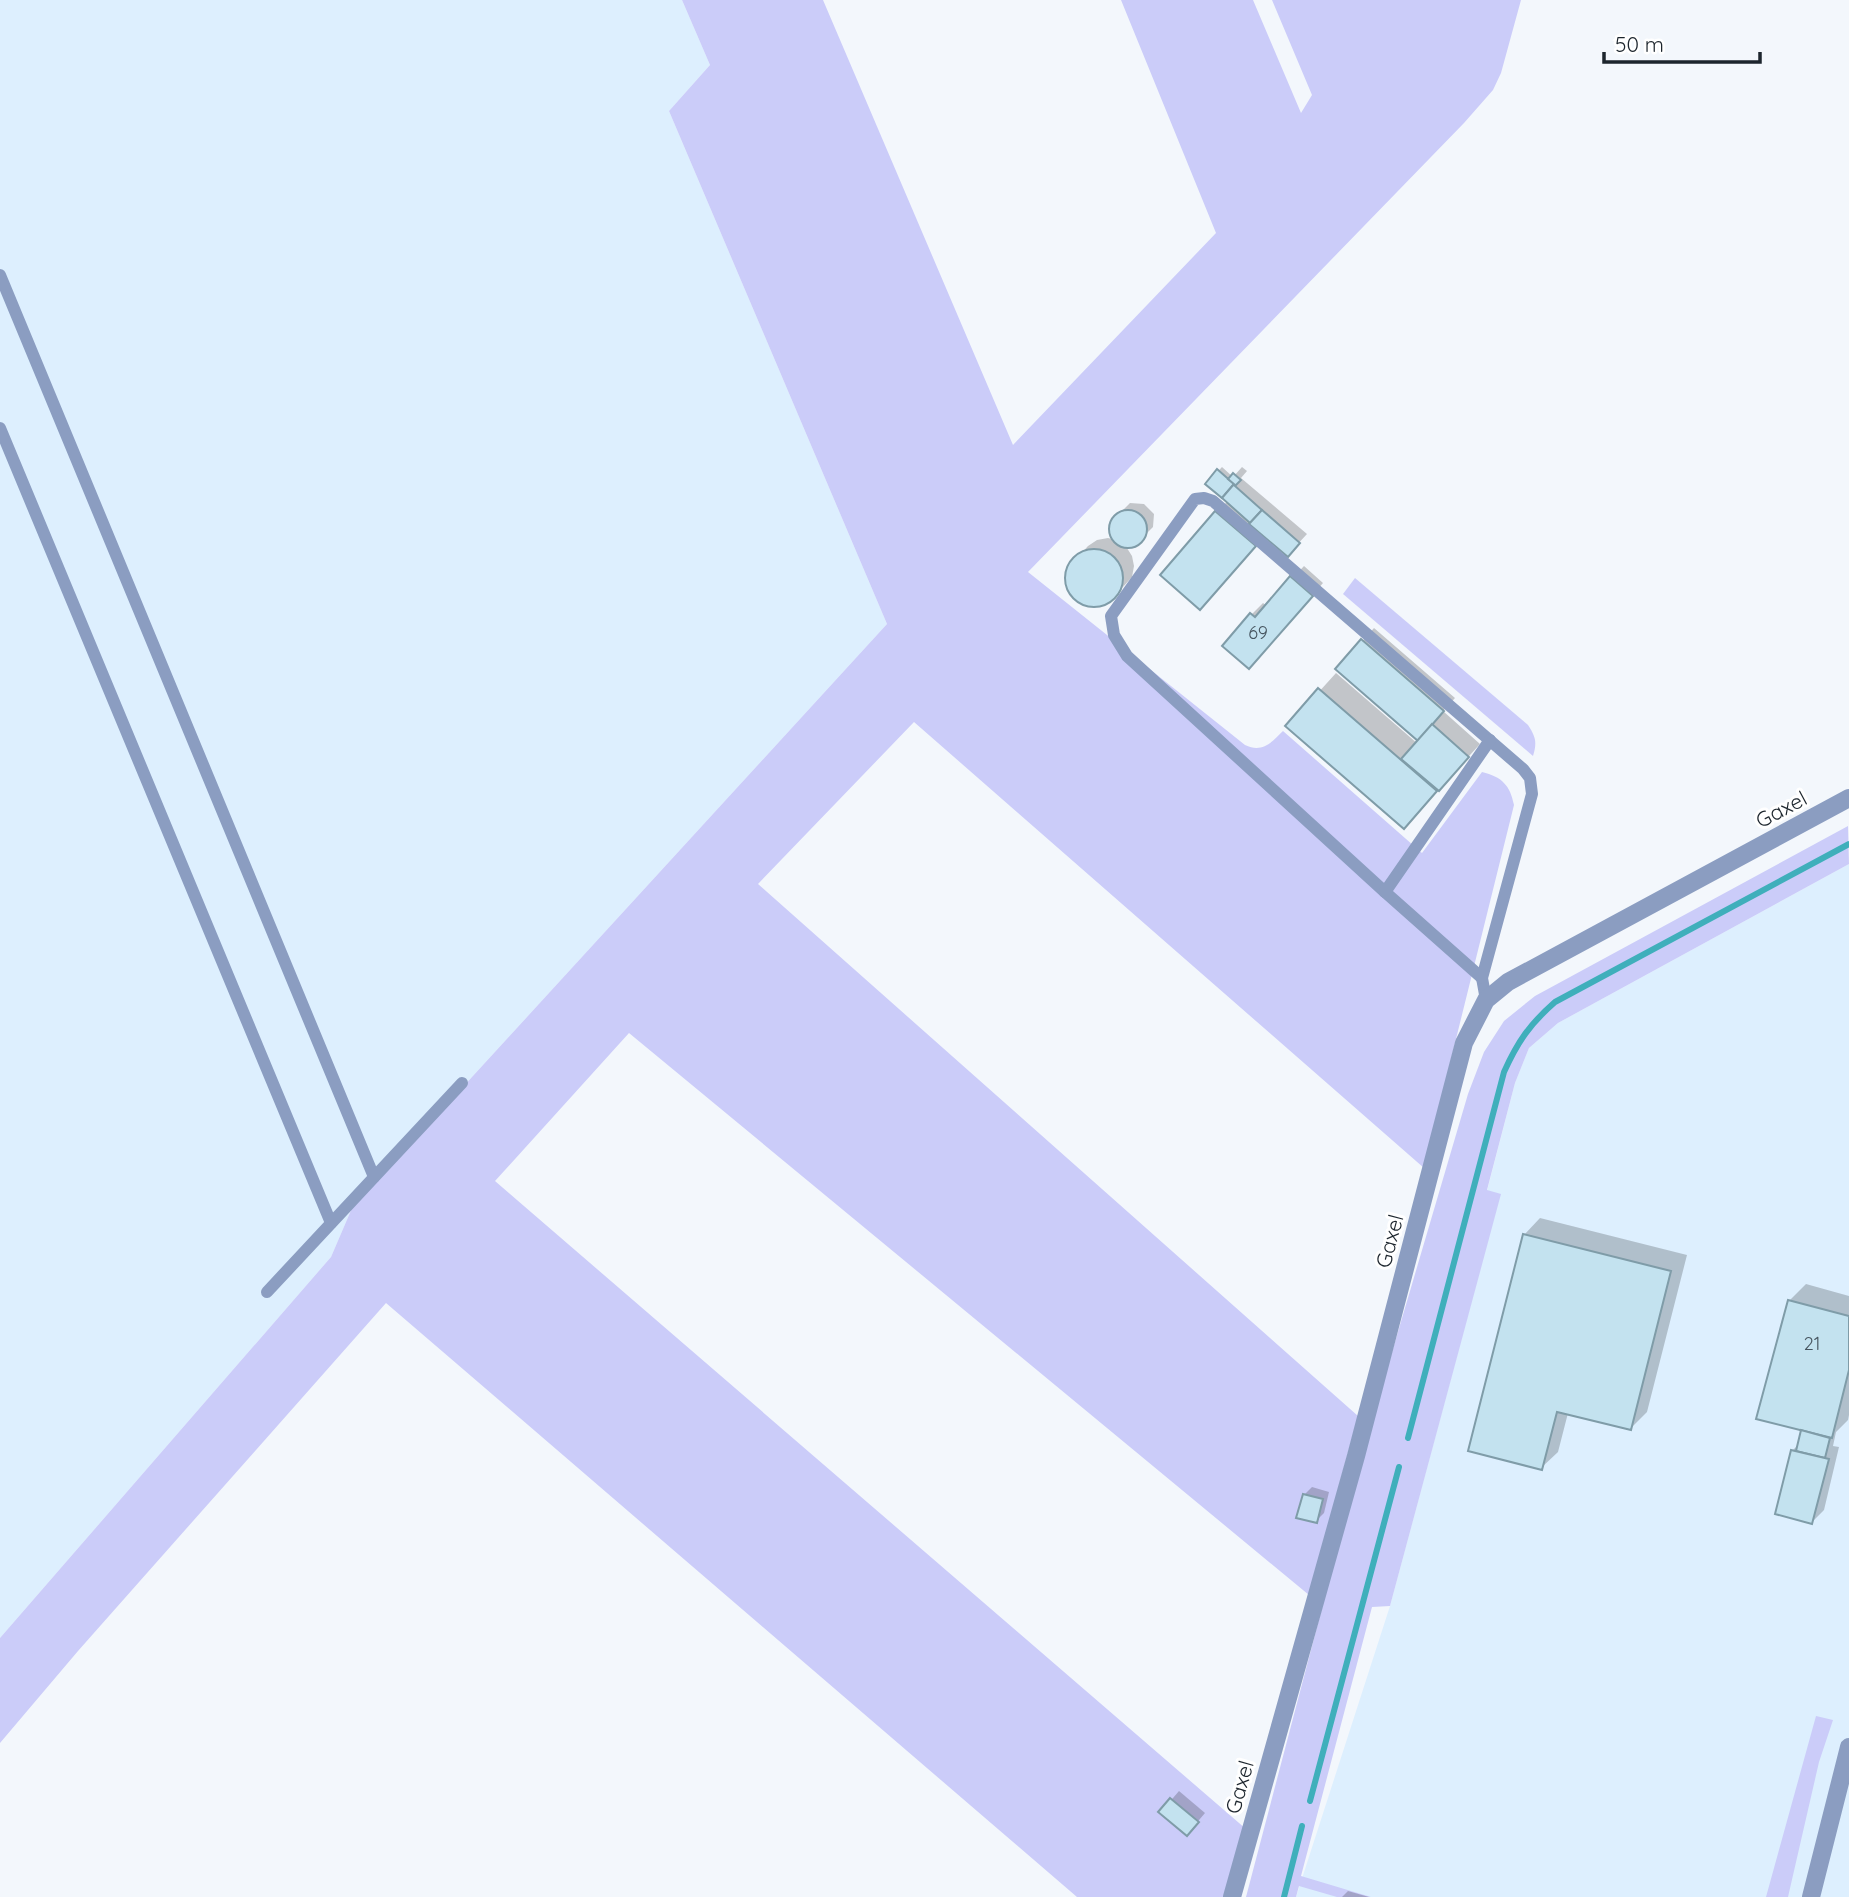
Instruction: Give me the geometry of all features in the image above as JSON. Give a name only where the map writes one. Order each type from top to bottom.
[{"type":"street","name":"Gaxel","points":[[1232,1897],[1356,1456],[1464,1043],[1486,1000],[1508,982],[1849,798]]},
{"type":"street","points":[[1811,1897],[1849,1747]]},
{"type":"lane","points":[[0,275],[374,1177]]},
{"type":"lane","points":[[0,428],[331,1223]]},
{"type":"lane","points":[[1482,978],[1127,656],[1114,635],[1111,616],[1195,499],[1213,501],[1524,769],[1530,778],[1532,794],[1482,978],[1486,1000]]},
{"type":"lane","points":[[1385,892],[1490,740]]},
{"type":"lane","points":[[267,1292],[463,1083]]},
{"type":"shaded area","points":[[0,0],[682,0],[710,65],[669,111],[887,624],[352,1208],[331,1257],[0,1638]]},
{"type":"shaded area","points":[[682,0],[823,0],[1013,445],[1216,233],[1121,0],[1253,0],[1301,113],[1312,95],[1272,0],[1521,0],[1501,73],[1493,90],[1028,572],[1245,745],[1261,747],[1283,731],[1422,853],[1482,772],[1500,779],[1507,787],[1514,805],[1424,1168],[914,722],[758,884],[1358,1416],[1309,1595],[629,1033],[495,1181],[1246,1829],[1228,1897],[1077,1897],[386,1303],[0,1743],[0,1638],[331,1257],[352,1208],[887,624],[669,111],[710,65]]},
{"type":"shaded area","points":[[1355,578],[1528,725],[1535,740],[1533,756],[1343,594]]},
{"type":"shaded area","points":[[1848,826],[1849,864],[1558,1023],[1529,1048],[1515,1083],[1487,1190],[1501,1194],[1390,1606],[1372,1607],[1301,1876],[1371,1897],[1337,1897],[1299,1886],[1296,1897],[1246,1897],[1367,1437],[1468,1094],[1484,1052],[1504,1021],[1535,996]]},
{"type":"shaded area","points":[[1849,864],[1849,1897],[1296,1897],[1390,1606],[1500,1195],[1487,1191],[1515,1083],[1529,1048],[1558,1023]]},
{"type":"shaded area","points":[[1816,1716],[1833,1720],[1819,1762],[1788,1897],[1766,1897]]},
{"type":"building","points":[[1217,469],[1234,484],[1222,498],[1205,484]]},
{"type":"building","points":[[1233,473],[1241,480],[1235,486],[1262,510],[1250,523],[1222,498],[1234,484],[1228,479]]},
{"type":"building","points":[[1128,510],[1142,515],[1147,529],[1142,543],[1128,548],[1114,543],[1109,529],[1114,515]]},
{"type":"building","points":[[1262,510],[1300,543],[1288,557],[1249,524]]},
{"type":"building","points":[[1215,511],[1256,546],[1200,610],[1160,575]]},
{"type":"building","points":[[1094,549],[1110,554],[1118,562],[1123,578],[1118,594],[1110,602],[1094,607],[1078,602],[1070,594],[1065,578],[1070,562],[1078,554]]},
{"type":"building","points":[[1290,576],[1313,596],[1249,669],[1222,646],[1250,613],[1255,617]]},
{"type":"building","points":[[1361,639],[1444,711],[1418,741],[1335,669]]},
{"type":"building","points":[[1318,688],[1437,791],[1404,829],[1285,726]]},
{"type":"building","points":[[1432,724],[1469,757],[1439,791],[1401,759]]},
{"type":"building","points":[[1523,1234],[1671,1271],[1631,1430],[1557,1412],[1542,1470],[1468,1451]]},
{"type":"building","points":[[1788,1300],[1849,1316],[1849,1370],[1832,1438],[1756,1419]]},
{"type":"building","points":[[1801,1430],[1830,1438],[1825,1458],[1796,1451]]},
{"type":"building","points":[[1791,1450],[1829,1459],[1812,1524],[1775,1514]]},
{"type":"building","points":[[1303,1494],[1323,1499],[1317,1523],[1296,1518]]},
{"type":"building","points":[[1170,1798],[1199,1822],[1187,1836],[1158,1812]]},
{"type":"waterway","points":[[1408,1438],[1504,1072],[1525,1034],[1555,1002],[1849,844]]},
{"type":"waterway","points":[[1310,1801],[1399,1467]]},
{"type":"waterway","points":[[1284,1897],[1302,1826]]}]
